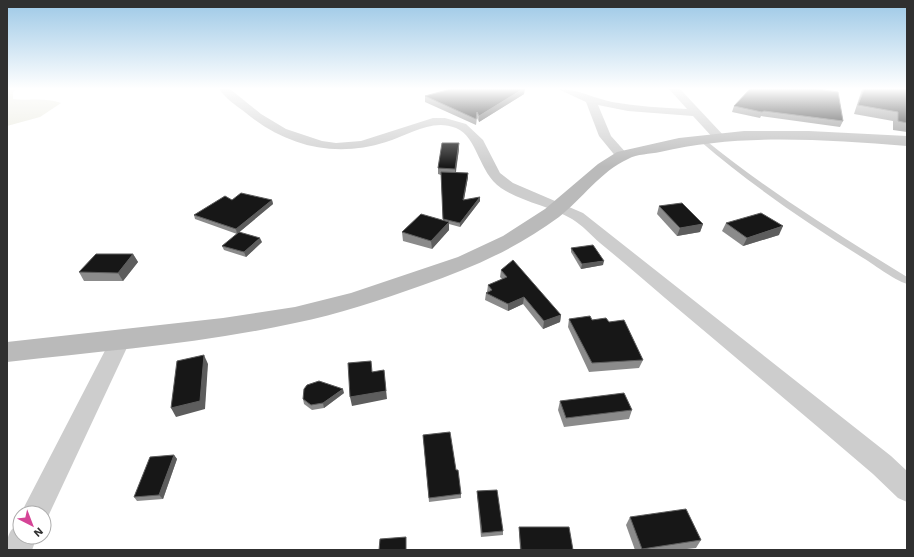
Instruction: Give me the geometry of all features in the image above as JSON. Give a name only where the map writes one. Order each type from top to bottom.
[{"type":"main road","points":[[7,352],[121,339],[184,334],[295,315],[327,307],[448,268],[491,252],[532,228],[558,208],[598,172],[622,155],[682,141],[711,138],[816,136],[907,141]]},
{"type":"street","points":[[255,115],[295,140],[312,145],[352,146],[433,121],[445,121],[462,126],[477,140],[495,176],[508,186],[537,197],[578,216],[882,465],[907,489]]},
{"type":"street","points":[[596,115],[605,139],[622,155]]},
{"type":"street","points":[[697,115],[711,138]]},
{"type":"street","points":[[38,505],[121,339]]},
{"type":"lane","points":[[711,138],[734,167],[804,217],[907,281]]},
{"type":"shaded area","points":[[7,115],[43,115],[40,117],[7,126]]},
{"type":"building","points":[[467,115],[477,115],[476,119]]},
{"type":"building","points":[[796,115],[842,115],[843,121]]},
{"type":"building","points":[[898,115],[907,115],[907,123],[898,121]]},
{"type":"building","points":[[442,143],[459,143],[455,169],[438,168]]},
{"type":"building","points":[[441,172],[468,173],[463,200],[480,197],[460,223],[443,219]]},
{"type":"building","points":[[241,193],[272,200],[236,229],[194,215],[225,196],[232,200]]},
{"type":"building","points":[[682,203],[703,224],[680,228],[659,206]]},
{"type":"building","points":[[761,213],[783,226],[747,238],[726,223]]},
{"type":"building","points":[[421,214],[449,222],[431,241],[402,232]]},
{"type":"building","points":[[239,232],[260,238],[244,252],[222,246]]},
{"type":"building","points":[[593,245],[604,261],[582,264],[571,248]]},
{"type":"building","points":[[96,254],[133,254],[118,273],[79,272]]},
{"type":"building","points":[[513,260],[561,315],[544,321],[524,297],[508,304],[486,293],[492,290],[488,285],[507,277],[501,270]]},
{"type":"building","points":[[590,316],[592,320],[606,318],[609,322],[624,320],[643,360],[592,363],[569,319]]},
{"type":"building","points":[[204,355],[200,401],[171,408],[177,361]]},
{"type":"building","points":[[371,361],[372,372],[384,370],[386,391],[350,397],[348,363]]},
{"type":"building","points":[[319,381],[343,389],[323,403],[311,405],[303,399],[304,389],[307,385]]},
{"type":"building","points":[[624,393],[632,410],[566,418],[560,401]]},
{"type":"building","points":[[450,432],[456,470],[458,470],[461,494],[429,498],[423,435]]},
{"type":"building","points":[[174,455],[159,495],[134,497],[150,457]]},
{"type":"building","points":[[497,490],[503,531],[482,533],[477,491]]},
{"type":"building","points":[[686,509],[701,540],[642,549],[630,517]]},
{"type":"building","points":[[519,527],[569,527],[573,550],[521,550]]},
{"type":"building","points":[[406,537],[406,550],[379,550],[380,539]]}]
